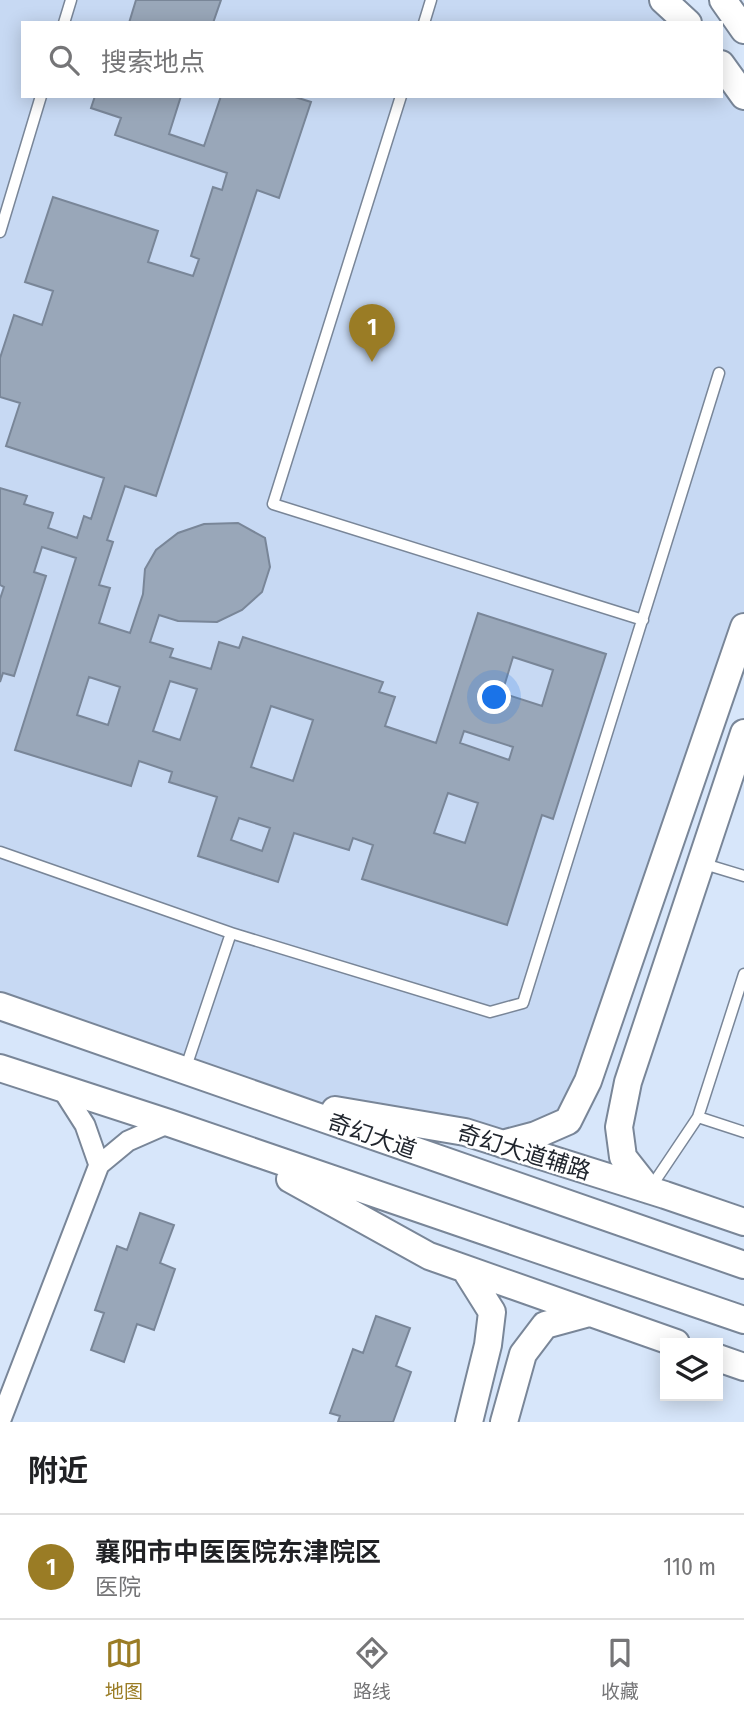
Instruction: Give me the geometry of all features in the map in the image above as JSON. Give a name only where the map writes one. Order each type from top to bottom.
[{"type":"street","points":[[663,0],[686,21]]},
{"type":"street","points":[[723,0],[744,30]]},
{"type":"street","points":[[723,67],[744,96]]},
{"type":"street","points":[[502,1144],[536,1135],[568,1121],[588,1081],[744,627]]},
{"type":"street","points":[[649,1190],[623,1157],[619,1127],[628,1082],[744,733]]},
{"type":"street","name":"奇幻大道","points":[[0,1006],[744,1265]]},
{"type":"street","points":[[0,1068],[169,1123],[744,1320]]},
{"type":"street","points":[[62,1089],[85,1125],[99,1164]]},
{"type":"street","name":"奇幻大道辅路","points":[[257,1096],[465,1132],[744,1222]]},
{"type":"street","points":[[0,1422],[99,1164],[128,1141],[169,1123]]},
{"type":"street","points":[[230,1146],[429,1256],[662,1338]]},
{"type":"street","points":[[465,1269],[492,1312],[488,1345],[470,1422]]},
{"type":"street","points":[[504,1422],[523,1354],[545,1325],[589,1312]]},
{"type":"street","points":[[723,1360],[744,1367]]},
{"type":"lane","points":[[65,21],[71,0]]},
{"type":"lane","points":[[425,21],[431,0]]},
{"type":"lane","points":[[0,232],[40,98]]},
{"type":"lane","points":[[400,98],[273,505],[643,620]]},
{"type":"lane","points":[[0,852],[231,933],[490,1012],[523,1003],[719,373]]},
{"type":"lane","points":[[701,863],[744,876]]},
{"type":"lane","points":[[185,1071],[231,933]]},
{"type":"lane","points":[[649,1190],[698,1117],[744,974]]},
{"type":"lane","points":[[698,1117],[744,1132]]},
{"type":"shaded area","points":[[0,0],[663,0],[686,21],[21,21],[21,98],[723,98],[723,67],[744,96],[744,627],[568,1121],[502,1144],[257,1096],[0,1006]]},
{"type":"building","points":[[136,0],[221,0],[214,21],[130,21]]},
{"type":"building","points":[[94,98],[180,98],[169,134],[204,146],[220,98],[298,98],[311,102],[279,198],[257,190],[156,496],[125,486],[107,540],[113,542],[99,585],[110,588],[99,623],[130,633],[143,594],[145,569],[156,550],[178,533],[204,524],[238,523],[265,538],[270,567],[262,592],[242,610],[217,622],[178,621],[159,615],[150,642],[173,649],[170,657],[211,669],[219,642],[239,648],[243,637],[383,682],[379,692],[395,697],[385,726],[436,743],[478,613],[606,654],[553,819],[542,815],[507,925],[362,879],[373,845],[353,838],[349,850],[294,833],[278,882],[198,856],[217,797],[169,782],[172,772],[139,761],[131,786],[15,750],[76,558],[42,547],[34,572],[46,576],[14,676],[3,673],[0,682],[0,599],[4,587],[0,585],[0,488],[27,496],[24,504],[53,513],[48,528],[77,538],[84,516],[91,519],[104,478],[6,446],[20,403],[0,397],[0,358],[14,315],[42,325],[53,291],[25,282],[53,197],[158,231],[148,262],[193,276],[199,259],[191,256],[213,187],[222,190],[227,173],[115,135],[121,118],[91,108]],"holes":[[[513,657],[553,670],[542,706],[502,693]],[[89,677],[120,687],[108,725],[77,715]],[[170,681],[197,689],[180,740],[153,731]],[[271,706],[313,720],[293,781],[251,767]],[[464,731],[513,747],[509,760],[460,743]],[[448,793],[478,803],[465,843],[434,833]],[[239,818],[270,828],[262,851],[231,840]]]},
{"type":"building","points":[[140,1213],[174,1225],[160,1263],[175,1269],[154,1330],[137,1324],[124,1362],[91,1350],[104,1313],[95,1310],[117,1246],[127,1250]]},
{"type":"building","points":[[376,1316],[410,1328],[396,1366],[411,1372],[393,1422],[338,1422],[340,1416],[330,1413],[353,1349],[363,1353]]},
{"type":"place","name":"襄阳市中医医院东津院区","points":[[372,362]]}]
